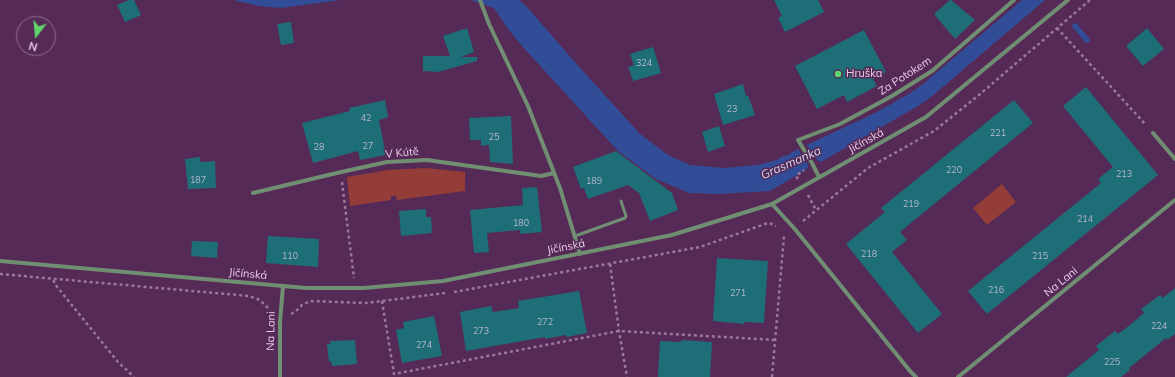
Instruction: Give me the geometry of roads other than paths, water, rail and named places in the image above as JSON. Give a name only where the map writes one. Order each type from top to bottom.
[{"type":"street","name":"Za Potokem","points":[[819,178],[798,140],[840,124],[892,96],[932,70],[1014,0]]},
{"type":"street","name":"Jičínská","points":[[0,261],[306,288],[355,288],[443,281],[672,235],[772,204],[926,117],[1068,0]]},
{"type":"street","points":[[481,2],[488,24],[528,106],[560,188],[580,254]]},
{"type":"street","points":[[1153,133],[1175,159]]},
{"type":"street","name":"V Kútě","points":[[253,193],[387,162],[427,160],[541,176],[554,173]]},
{"type":"street","name":"Na Lani","points":[[958,377],[1175,200]]},
{"type":"street","points":[[772,204],[794,228],[910,372],[916,377]]},
{"type":"street","name":"Na Lani","points":[[280,377],[280,322],[283,286]]},
{"type":"lane","points":[[575,236],[625,218],[626,216],[621,201]]},
{"type":"water","points":[[235,0],[340,0],[281,8],[259,6]]},
{"type":"water","name":"Grasmanka","points":[[471,0],[519,0],[527,7],[640,134],[668,155],[690,165],[724,168],[757,165],[778,160],[779,158],[788,155],[806,144],[807,145],[877,112],[923,84],[1022,0],[1045,0],[931,97],[918,106],[821,162],[817,160],[808,165],[808,168],[770,191],[720,194],[689,193],[656,179],[618,151],[522,46],[494,8]]},
{"type":"waterway","points":[[1075,26],[1087,40]]},
{"type":"place","name":"Hruška","points":[[838,74]]}]
